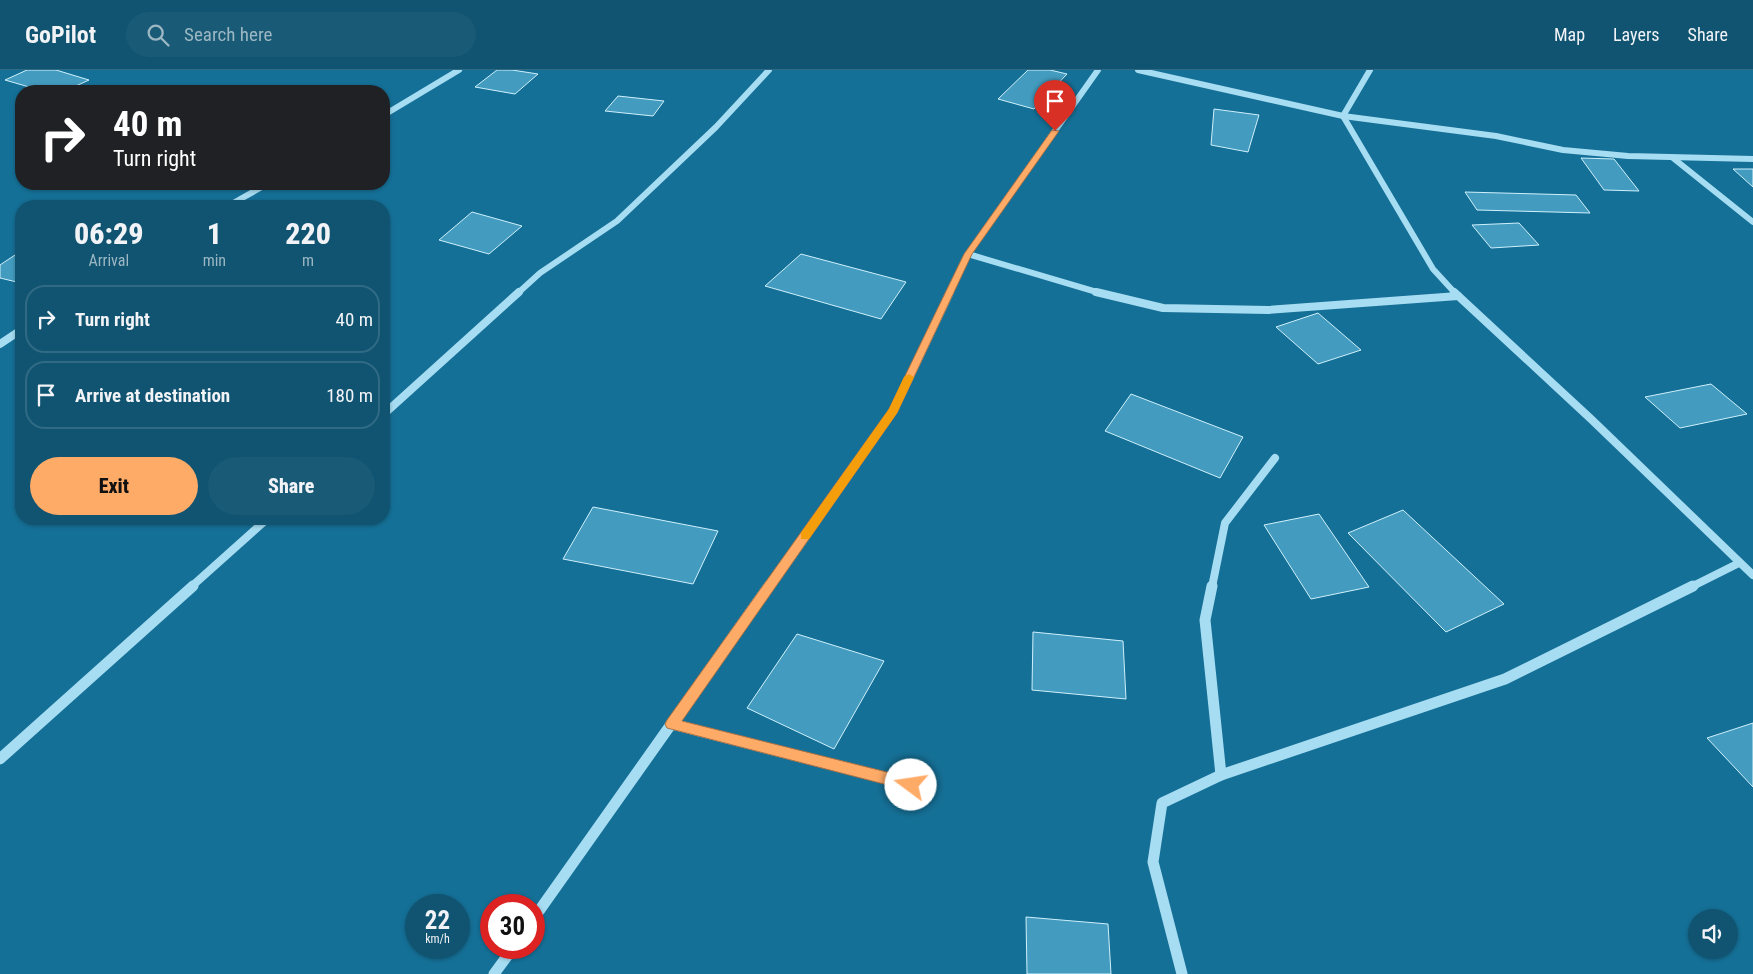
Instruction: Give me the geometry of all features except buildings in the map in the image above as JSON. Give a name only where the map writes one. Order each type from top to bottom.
[{"type":"street","points":[[390,111],[459,70]]},
{"type":"street","points":[[390,409],[540,273],[617,221],[716,128],[769,70]]},
{"type":"street","points":[[545,903],[894,410],[968,254],[1098,70]]},
{"type":"street","points":[[1138,70],[1344,116],[1496,136],[1563,150],[1673,157],[1753,158]]},
{"type":"street","points":[[1344,116],[1370,70]]},
{"type":"street","points":[[1344,116],[1433,269],[1458,296],[1591,419],[1753,575]]},
{"type":"street","points":[[1673,157],[1753,222]]},
{"type":"street","points":[[239,200],[256,190]]},
{"type":"street","points":[[968,254],[1120,299],[1163,308],[1268,310],[1458,296]]},
{"type":"street","points":[[0,344],[15,334]]},
{"type":"street","points":[[1221,775],[1205,620],[1225,522],[1275,458]]},
{"type":"street","points":[[0,759],[260,525]]},
{"type":"street","points":[[1182,974],[1153,862],[1162,803],[1221,775],[1505,678],[1739,563]]},
{"type":"street","points":[[672,724],[911,785]]},
{"type":"street","points":[[494,974],[505,959]]},
{"type":"slow traffic","points":[[805,536],[894,410],[909,377]]},
{"type":"route","points":[[911,785],[672,724],[894,410],[968,254],[1055,131]]}]
